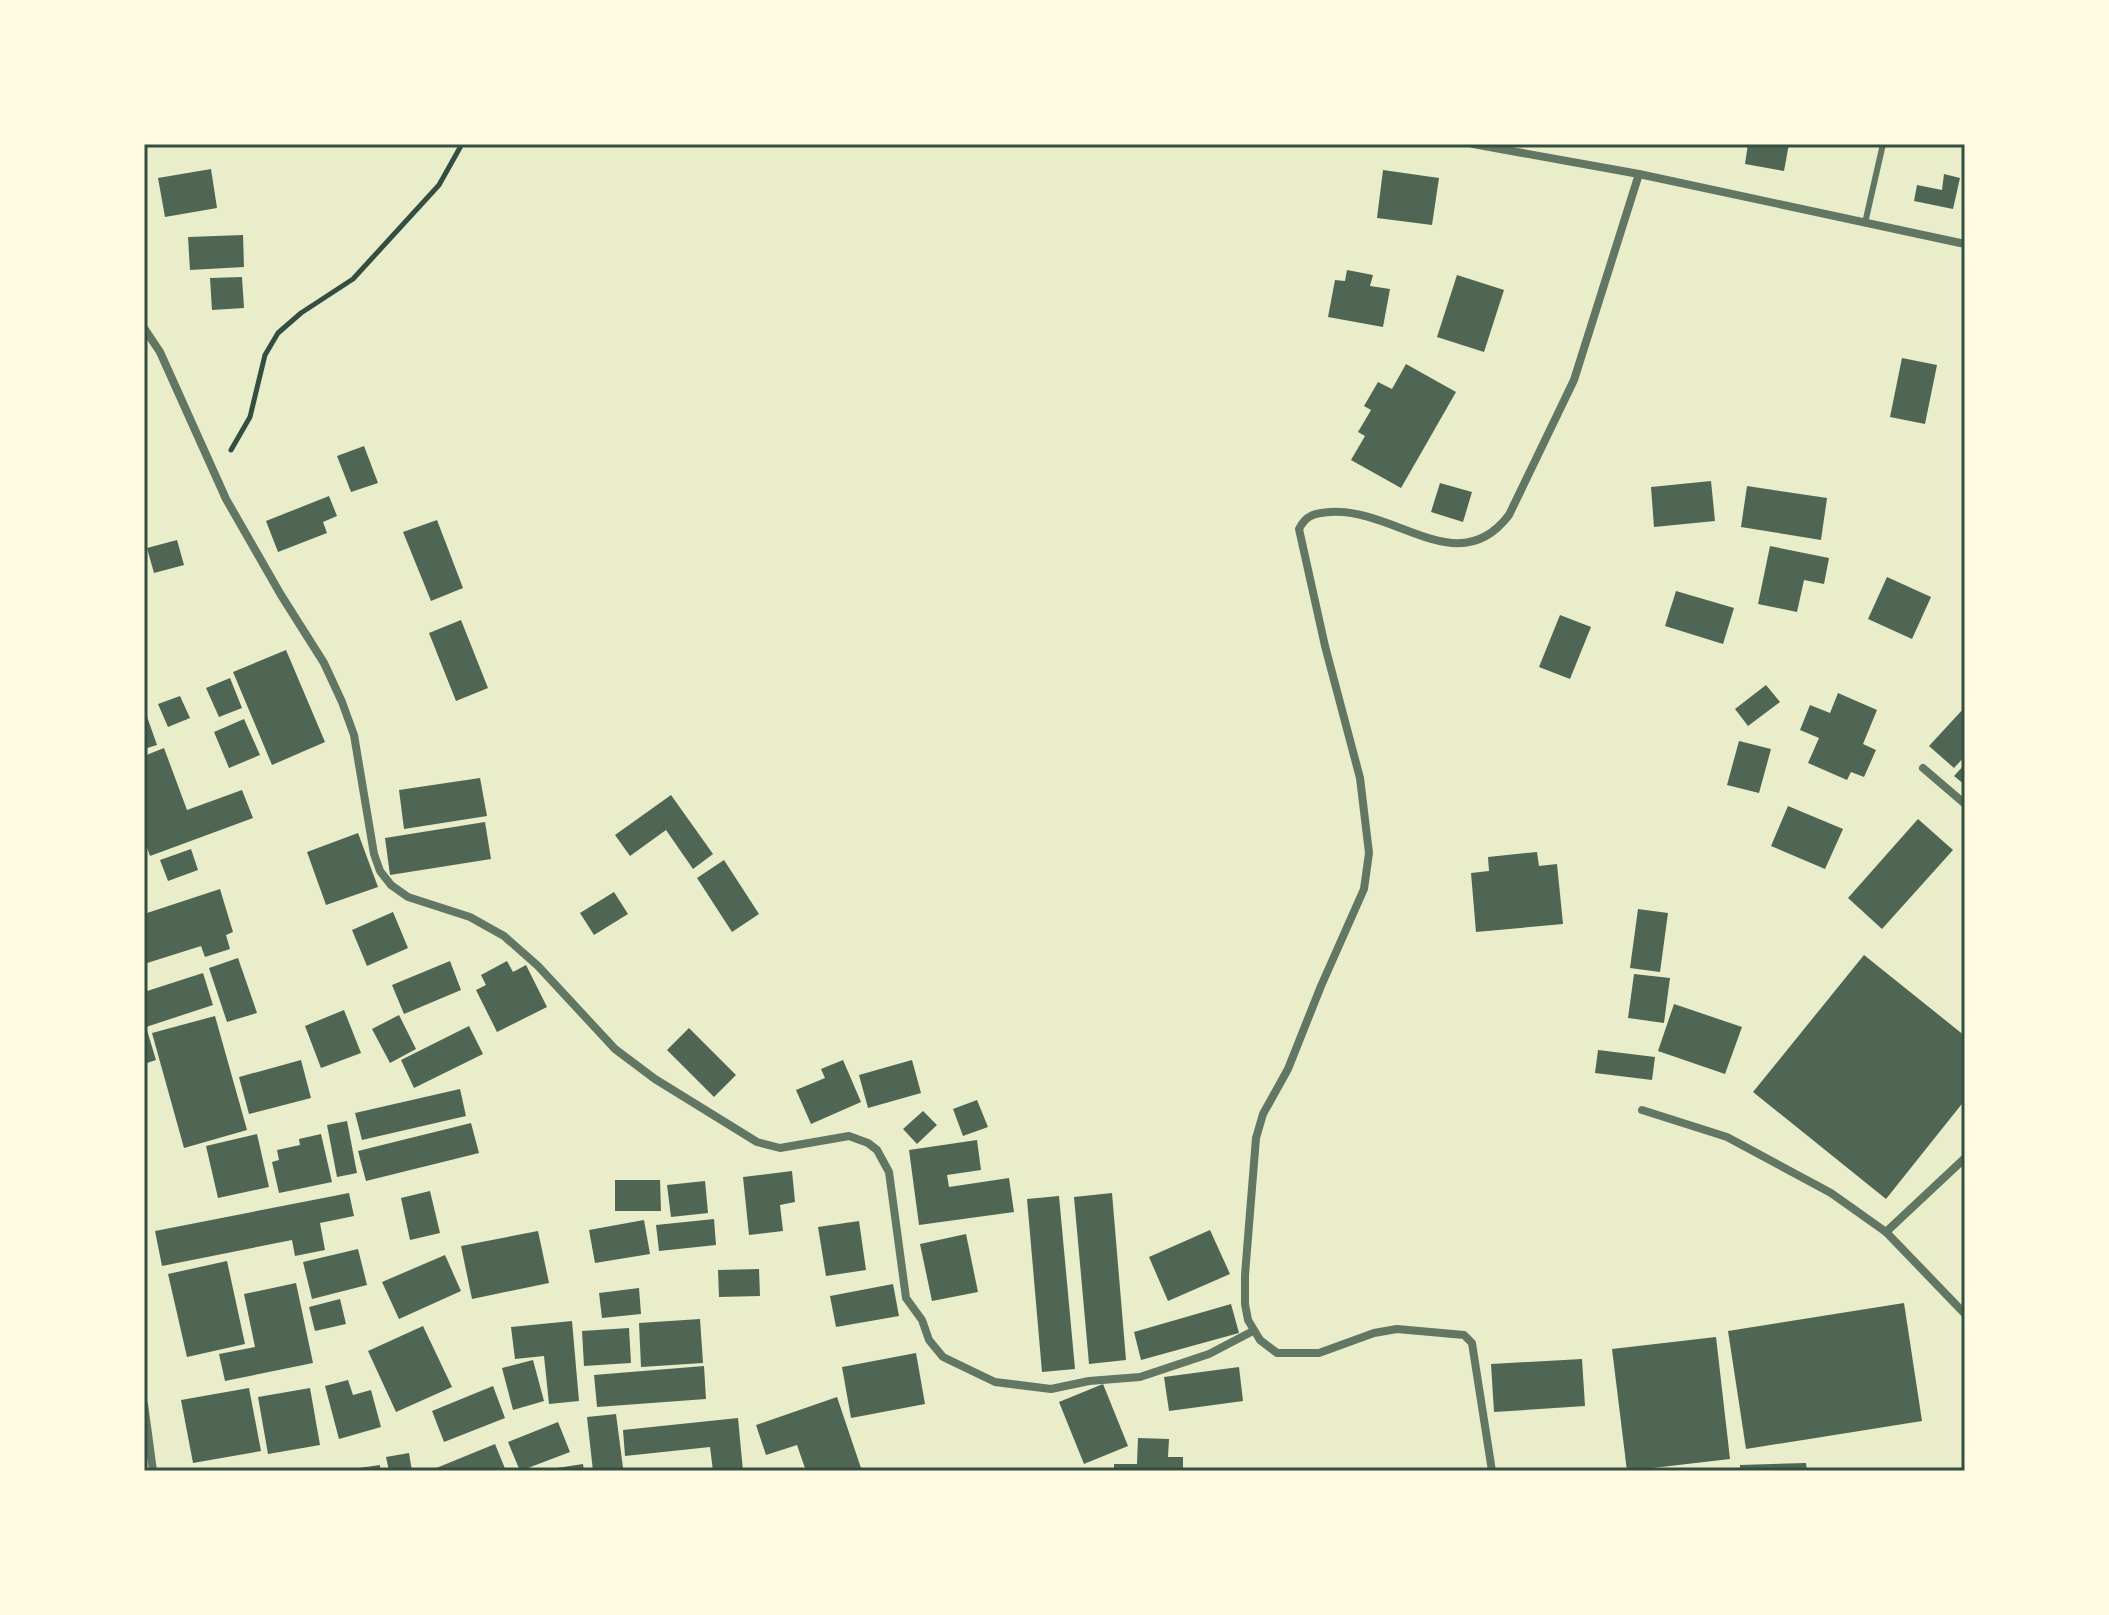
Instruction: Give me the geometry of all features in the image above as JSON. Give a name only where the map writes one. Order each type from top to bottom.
[{"type":"street","points":[[1473,144],[1639,174],[1965,244]]},
{"type":"street","points":[[1492,1471],[1472,1341],[1464,1335],[1386,1331],[1319,1353],[1291,1354],[1277,1353],[1267,1347],[1248,1320],[1245,1290],[1256,1138],[1263,1114],[1288,1069],[1364,889],[1369,853],[1360,778],[1325,646],[1299,529],[1303,521],[1312,515],[1346,512],[1365,514],[1453,544],[1468,544],[1497,530],[1509,515],[1574,380],[1639,174]]},
{"type":"street","points":[[144,328],[160,352],[214,473],[281,595],[324,663],[342,702],[354,735],[369,834],[380,871],[391,885],[408,897],[470,917],[504,936],[538,966],[615,1049],[655,1079],[757,1142],[780,1148],[849,1136],[877,1150],[889,1172],[906,1298],[922,1320],[929,1340],[943,1357],[995,1382],[1051,1389],[1089,1381],[1140,1377],[1209,1354],[1253,1331]]},
{"type":"street","points":[[1923,768],[1965,804]]},
{"type":"street","points":[[1642,1110],[1727,1137],[1831,1193],[1886,1232],[1965,1314]]},
{"type":"street","points":[[1886,1232],[1965,1158]]},
{"type":"street","points":[[144,1404],[153,1471]]},
{"type":"lane","points":[[1865,223],[1883,144]]},
{"type":"path","points":[[214,473],[231,451],[250,417],[265,355],[278,333],[301,313],[353,279],[439,185],[462,144]]},
{"type":"building","points":[[1748,144],[1789,144],[1784,171],[1745,164]]},
{"type":"building","points":[[211,169],[217,208],[165,217],[158,178]]},
{"type":"building","points":[[1383,170],[1439,178],[1432,225],[1377,218]]},
{"type":"building","points":[[1944,174],[1960,178],[1953,209],[1914,201],[1917,185],[1942,190]]},
{"type":"building","points":[[243,235],[244,267],[190,270],[188,237]]},
{"type":"building","points":[[1347,270],[1373,275],[1370,286],[1390,289],[1383,327],[1328,317],[1335,280],[1345,281]]},
{"type":"building","points":[[1457,275],[1504,290],[1484,352],[1437,337]]},
{"type":"building","points":[[242,277],[244,308],[212,310],[210,278]]},
{"type":"building","points":[[1902,358],[1937,365],[1925,424],[1890,417]]},
{"type":"building","points":[[1406,364],[1456,392],[1401,488],[1351,460],[1365,436],[1358,432],[1371,410],[1364,406],[1378,382],[1392,389]]},
{"type":"building","points":[[364,446],[378,483],[351,492],[337,456]]},
{"type":"building","points":[[1711,481],[1715,521],[1654,527],[1651,487]]},
{"type":"building","points":[[1440,483],[1472,492],[1463,522],[1431,512]]},
{"type":"building","points":[[1747,486],[1827,498],[1821,540],[1741,527]]},
{"type":"building","points":[[329,496],[337,516],[323,522],[327,533],[278,552],[266,521]]},
{"type":"building","points":[[437,520],[463,588],[431,601],[403,532]]},
{"type":"building","points":[[177,540],[184,565],[154,573],[147,548]]},
{"type":"building","points":[[1770,546],[1829,558],[1824,584],[1804,580],[1797,612],[1758,604]]},
{"type":"building","points":[[1887,577],[1931,597],[1912,639],[1868,619]]},
{"type":"building","points":[[1676,591],[1734,608],[1723,644],[1665,626]]},
{"type":"building","points":[[1560,615],[1591,627],[1570,679],[1539,667]]},
{"type":"building","points":[[461,620],[488,688],[456,701],[429,633]]},
{"type":"building","points":[[286,650],[325,742],[272,765],[233,672]]},
{"type":"building","points":[[230,678],[242,708],[219,717],[206,688]]},
{"type":"building","points":[[1766,685],[1780,702],[1748,726],[1735,709]]},
{"type":"building","points":[[1838,693],[1877,710],[1863,744],[1876,750],[1864,777],[1851,772],[1847,780],[1808,763],[1819,738],[1800,730],[1810,705],[1830,713]]},
{"type":"building","points":[[180,696],[190,718],[168,727],[158,704]]},
{"type":"building","points":[[1965,707],[1965,756],[1954,768],[1929,746]]},
{"type":"building","points":[[144,708],[157,745],[144,749]]},
{"type":"building","points":[[244,719],[260,755],[229,768],[214,732]]},
{"type":"building","points":[[1739,741],[1771,749],[1759,793],[1727,785]]},
{"type":"building","points":[[164,748],[187,810],[242,790],[253,818],[150,856],[144,839],[144,756]]},
{"type":"building","points":[[1965,764],[1965,785],[1954,776]]},
{"type":"building","points":[[480,778],[487,816],[404,829],[399,790]]},
{"type":"building","points":[[671,795],[713,854],[693,869],[666,830],[630,856],[615,835]]},
{"type":"building","points":[[1788,806],[1843,829],[1825,869],[1771,846]]},
{"type":"building","points":[[1918,819],[1953,850],[1882,929],[1848,898]]},
{"type":"building","points":[[485,822],[491,859],[390,875],[385,838]]},
{"type":"building","points":[[358,833],[378,887],[326,905],[307,852]]},
{"type":"building","points":[[191,849],[198,870],[168,881],[160,860]]},
{"type":"building","points":[[1537,852],[1539,866],[1557,864],[1563,924],[1476,932],[1471,873],[1489,871],[1488,857]]},
{"type":"building","points":[[724,860],[759,914],[732,932],[697,878]]},
{"type":"building","points":[[220,889],[233,932],[226,935],[230,949],[205,957],[201,946],[144,964],[144,914]]},
{"type":"building","points":[[614,892],[628,914],[594,935],[580,913]]},
{"type":"building","points":[[1638,909],[1668,913],[1660,972],[1630,968]]},
{"type":"building","points":[[393,912],[408,948],[367,966],[352,930]]},
{"type":"building","points":[[1864,955],[1965,1036],[1965,1100],[1886,1199],[1753,1092]]},
{"type":"building","points":[[238,958],[257,1013],[227,1022],[209,968]]},
{"type":"building","points":[[450,961],[461,990],[404,1014],[392,985]]},
{"type":"building","points":[[507,961],[513,972],[526,965],[547,1007],[497,1032],[476,990],[486,985],[481,975]]},
{"type":"building","points":[[203,973],[213,1005],[146,1027],[156,1060],[144,1064],[144,992]]},
{"type":"building","points":[[1634,974],[1670,978],[1664,1023],[1628,1018]]},
{"type":"building","points":[[1674,1004],[1742,1027],[1725,1074],[1658,1051]]},
{"type":"building","points":[[344,1010],[361,1053],[321,1068],[305,1026]]},
{"type":"building","points":[[399,1015],[416,1049],[390,1063],[372,1029]]},
{"type":"building","points":[[215,1016],[247,1130],[184,1148],[152,1033]]},
{"type":"building","points":[[469,1026],[483,1054],[414,1088],[401,1060]]},
{"type":"building","points":[[689,1028],[736,1075],[714,1097],[667,1050]]},
{"type":"building","points":[[1598,1050],[1655,1057],[1652,1080],[1595,1073]]},
{"type":"building","points":[[301,1060],[311,1098],[249,1114],[239,1077]]},
{"type":"building","points":[[843,1060],[861,1102],[811,1124],[796,1090],[825,1078],[821,1069]]},
{"type":"building","points":[[912,1060],[921,1093],[868,1108],[859,1075]]},
{"type":"building","points":[[460,1089],[466,1116],[362,1140],[355,1113]]},
{"type":"building","points":[[977,1100],[988,1127],[963,1136],[953,1109]]},
{"type":"building","points":[[923,1111],[937,1125],[917,1144],[903,1129]]},
{"type":"building","points":[[347,1121],[357,1173],[337,1177],[327,1125]]},
{"type":"building","points":[[471,1123],[479,1153],[366,1181],[358,1151]]},
{"type":"building","points":[[257,1134],[269,1187],[218,1198],[206,1146]]},
{"type":"building","points":[[321,1134],[332,1182],[279,1193],[272,1162],[279,1160],[277,1150],[300,1145],[299,1139]]},
{"type":"building","points":[[977,1140],[981,1170],[947,1175],[949,1187],[1009,1178],[1014,1212],[919,1225],[909,1150]]},
{"type":"building","points":[[792,1171],[795,1202],[780,1205],[783,1231],[749,1235],[743,1177]]},
{"type":"building","points":[[615,1180],[660,1180],[661,1211],[615,1211]]},
{"type":"building","points":[[705,1181],[708,1213],[671,1217],[667,1185]]},
{"type":"building","points":[[430,1191],[440,1233],[410,1240],[401,1198]]},
{"type":"building","points":[[349,1193],[354,1216],[320,1223],[325,1250],[295,1256],[292,1240],[162,1266],[155,1231]]},
{"type":"building","points":[[1112,1193],[1126,1360],[1089,1364],[1074,1197]]},
{"type":"building","points":[[1059,1196],[1075,1369],[1042,1372],[1027,1199]]},
{"type":"building","points":[[714,1219],[716,1245],[659,1251],[656,1225]]},
{"type":"building","points":[[644,1220],[650,1254],[595,1263],[589,1230]]},
{"type":"building","points":[[859,1221],[866,1270],[826,1276],[818,1227]]},
{"type":"building","points":[[1210,1230],[1230,1274],[1168,1301],[1149,1257]]},
{"type":"building","points":[[538,1231],[549,1283],[472,1299],[461,1246]]},
{"type":"building","points":[[966,1234],[978,1292],[932,1301],[920,1244]]},
{"type":"building","points":[[358,1249],[367,1285],[312,1299],[303,1262]]},
{"type":"building","points":[[445,1255],[461,1291],[399,1319],[382,1282]]},
{"type":"building","points":[[227,1261],[245,1344],[187,1357],[168,1274]]},
{"type":"building","points":[[759,1269],[760,1296],[719,1297],[718,1270]]},
{"type":"building","points":[[296,1283],[313,1363],[225,1381],[219,1354],[255,1347],[244,1294]]},
{"type":"building","points":[[893,1284],[899,1316],[836,1327],[830,1296]]},
{"type":"building","points":[[639,1288],[641,1314],[602,1318],[599,1293]]},
{"type":"building","points":[[340,1299],[346,1324],[315,1331],[309,1307]]},
{"type":"building","points":[[1904,1303],[1922,1421],[1746,1449],[1728,1331]]},
{"type":"building","points":[[1231,1304],[1239,1333],[1141,1360],[1134,1332]]},
{"type":"building","points":[[700,1319],[703,1363],[641,1367],[639,1323]]},
{"type":"building","points":[[572,1321],[579,1401],[549,1404],[544,1356],[515,1359],[511,1327]]},
{"type":"building","points":[[423,1326],[452,1387],[396,1412],[368,1351]]},
{"type":"building","points":[[629,1328],[631,1363],[584,1366],[582,1331]]},
{"type":"building","points":[[1716,1337],[1730,1459],[1627,1471],[1612,1349]]},
{"type":"building","points":[[916,1353],[925,1404],[851,1418],[842,1367]]},
{"type":"building","points":[[1582,1359],[1585,1406],[1494,1412],[1491,1364]]},
{"type":"building","points":[[533,1360],[544,1401],[513,1410],[502,1368]]},
{"type":"building","points":[[704,1366],[706,1399],[597,1407],[594,1375]]},
{"type":"building","points":[[1239,1367],[1243,1401],[1169,1411],[1164,1377]]},
{"type":"building","points":[[348,1380],[353,1395],[371,1390],[381,1427],[339,1439],[325,1386]]},
{"type":"building","points":[[1103,1384],[1128,1446],[1084,1464],[1059,1402]]},
{"type":"building","points":[[493,1386],[505,1418],[444,1442],[432,1411]]},
{"type":"building","points":[[249,1388],[261,1451],[193,1463],[181,1400]]},
{"type":"building","points":[[310,1388],[320,1445],[268,1454],[258,1397]]},
{"type":"building","points":[[837,1397],[862,1471],[806,1471],[797,1445],[766,1455],[756,1425]]},
{"type":"building","points":[[616,1414],[623,1468],[593,1471],[587,1417]]},
{"type":"building","points":[[738,1418],[743,1471],[713,1471],[710,1447],[625,1456],[623,1430]]},
{"type":"building","points":[[558,1422],[570,1452],[520,1471],[508,1442]]},
{"type":"building","points":[[1138,1438],[1169,1439],[1168,1457],[1183,1457],[1183,1471],[1114,1471],[1114,1464],[1137,1464]]},
{"type":"building","points":[[495,1444],[506,1471],[429,1471]]},
{"type":"building","points":[[409,1453],[412,1471],[389,1471],[386,1457]]},
{"type":"building","points":[[1806,1463],[1807,1471],[1740,1471],[1740,1465]]},
{"type":"building","points":[[583,1464],[584,1471],[550,1471],[550,1469]]},
{"type":"building","points":[[380,1465],[380,1471],[352,1471],[352,1469]]}]
